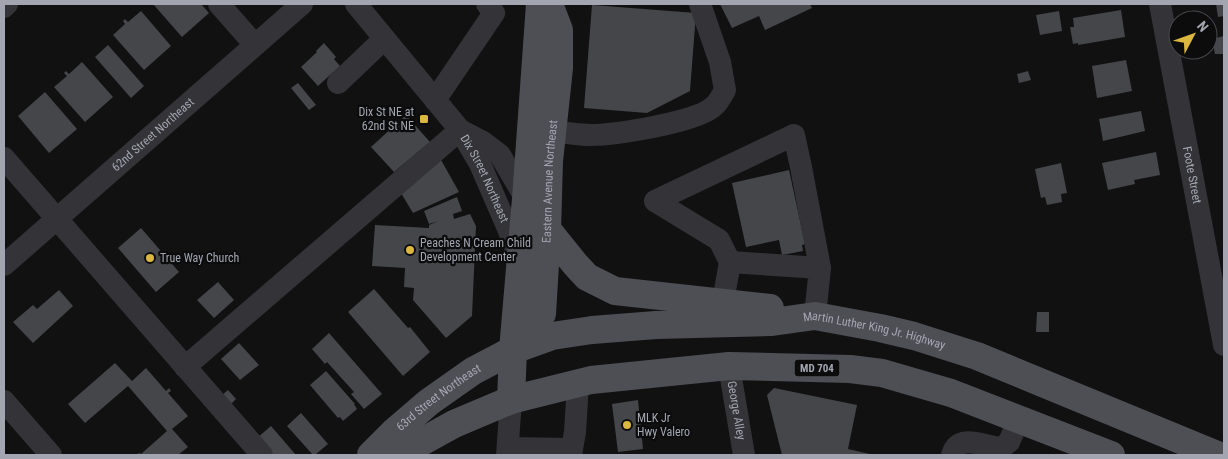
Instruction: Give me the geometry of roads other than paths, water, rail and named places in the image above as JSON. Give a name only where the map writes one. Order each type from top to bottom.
[{"type":"main road","name":"Eastern Avenue Northeast","points":[[511,400],[513,350],[540,4]]},
{"type":"main road","name":"Eastern Avenue Northeast","points":[[513,350],[542,314],[549,161],[559,68],[559,30],[550,4]]},
{"type":"main road","points":[[526,199],[547,231],[587,277],[616,291],[721,313]]},
{"type":"main road","name":"Martin Luther King Jr. Highway","points":[[721,313],[782,309],[880,328],[977,356],[1216,455]]},
{"type":"main road","points":[[513,350],[552,336],[592,330],[656,325],[721,313]]},
{"type":"main road","name":"63rd Street Northeast","points":[[371,455],[429,402],[473,371],[513,350]]},
{"type":"main road","name":"MD 704","points":[[511,400],[591,380],[634,375],[729,366],[841,368],[882,373],[951,392],[1110,455]]},
{"type":"main road","name":"63rd Street Northeast","points":[[398,455],[454,424],[511,400]]},
{"type":"street","points":[[220,4],[255,45]]},
{"type":"street","name":"62nd Street Northeast","points":[[4,265],[302,4]]},
{"type":"street","name":"Dix Street Northeast","points":[[356,4],[460,130],[480,164],[516,250],[518,286]]},
{"type":"street","points":[[435,100],[494,13],[487,4]]},
{"type":"street","points":[[552,132],[590,135],[643,129],[700,115],[714,106],[725,90],[720,62],[700,4]]},
{"type":"street","name":"Foote Street","points":[[1160,4],[1222,321],[1224,345]]},
{"type":"street","points":[[338,83],[384,38]]},
{"type":"street","points":[[185,367],[460,130]]},
{"type":"street","name":"Dix Street Northeast","points":[[460,130],[483,142],[500,155],[526,199]]},
{"type":"street","points":[[721,313],[730,262],[719,240],[655,202],[794,135],[820,268],[815,316]]},
{"type":"street","points":[[4,158],[262,455]]},
{"type":"street","points":[[730,262],[820,268]]},
{"type":"street","name":"George Alley","points":[[729,366],[744,455]]},
{"type":"street","points":[[508,452],[572,452],[576,432],[578,384]]},
{"type":"street","name":"Eastern Avenue Northeast","points":[[508,452],[511,400]]},
{"type":"street","points":[[4,401],[51,455]]},
{"type":"street","points":[[952,455],[958,445],[970,441],[1001,448],[1009,442],[1018,419]]},
{"type":"place","name":"Dix St NE at 62nd St NE","points":[[424,119]]},
{"type":"place","name":"Peaches N Cream Child Development Center","points":[[410,250]]},
{"type":"place","name":"True Way Church","points":[[150,258]]},
{"type":"place","name":"MLK Jr Hwy Valero","points":[[627,425]]}]
